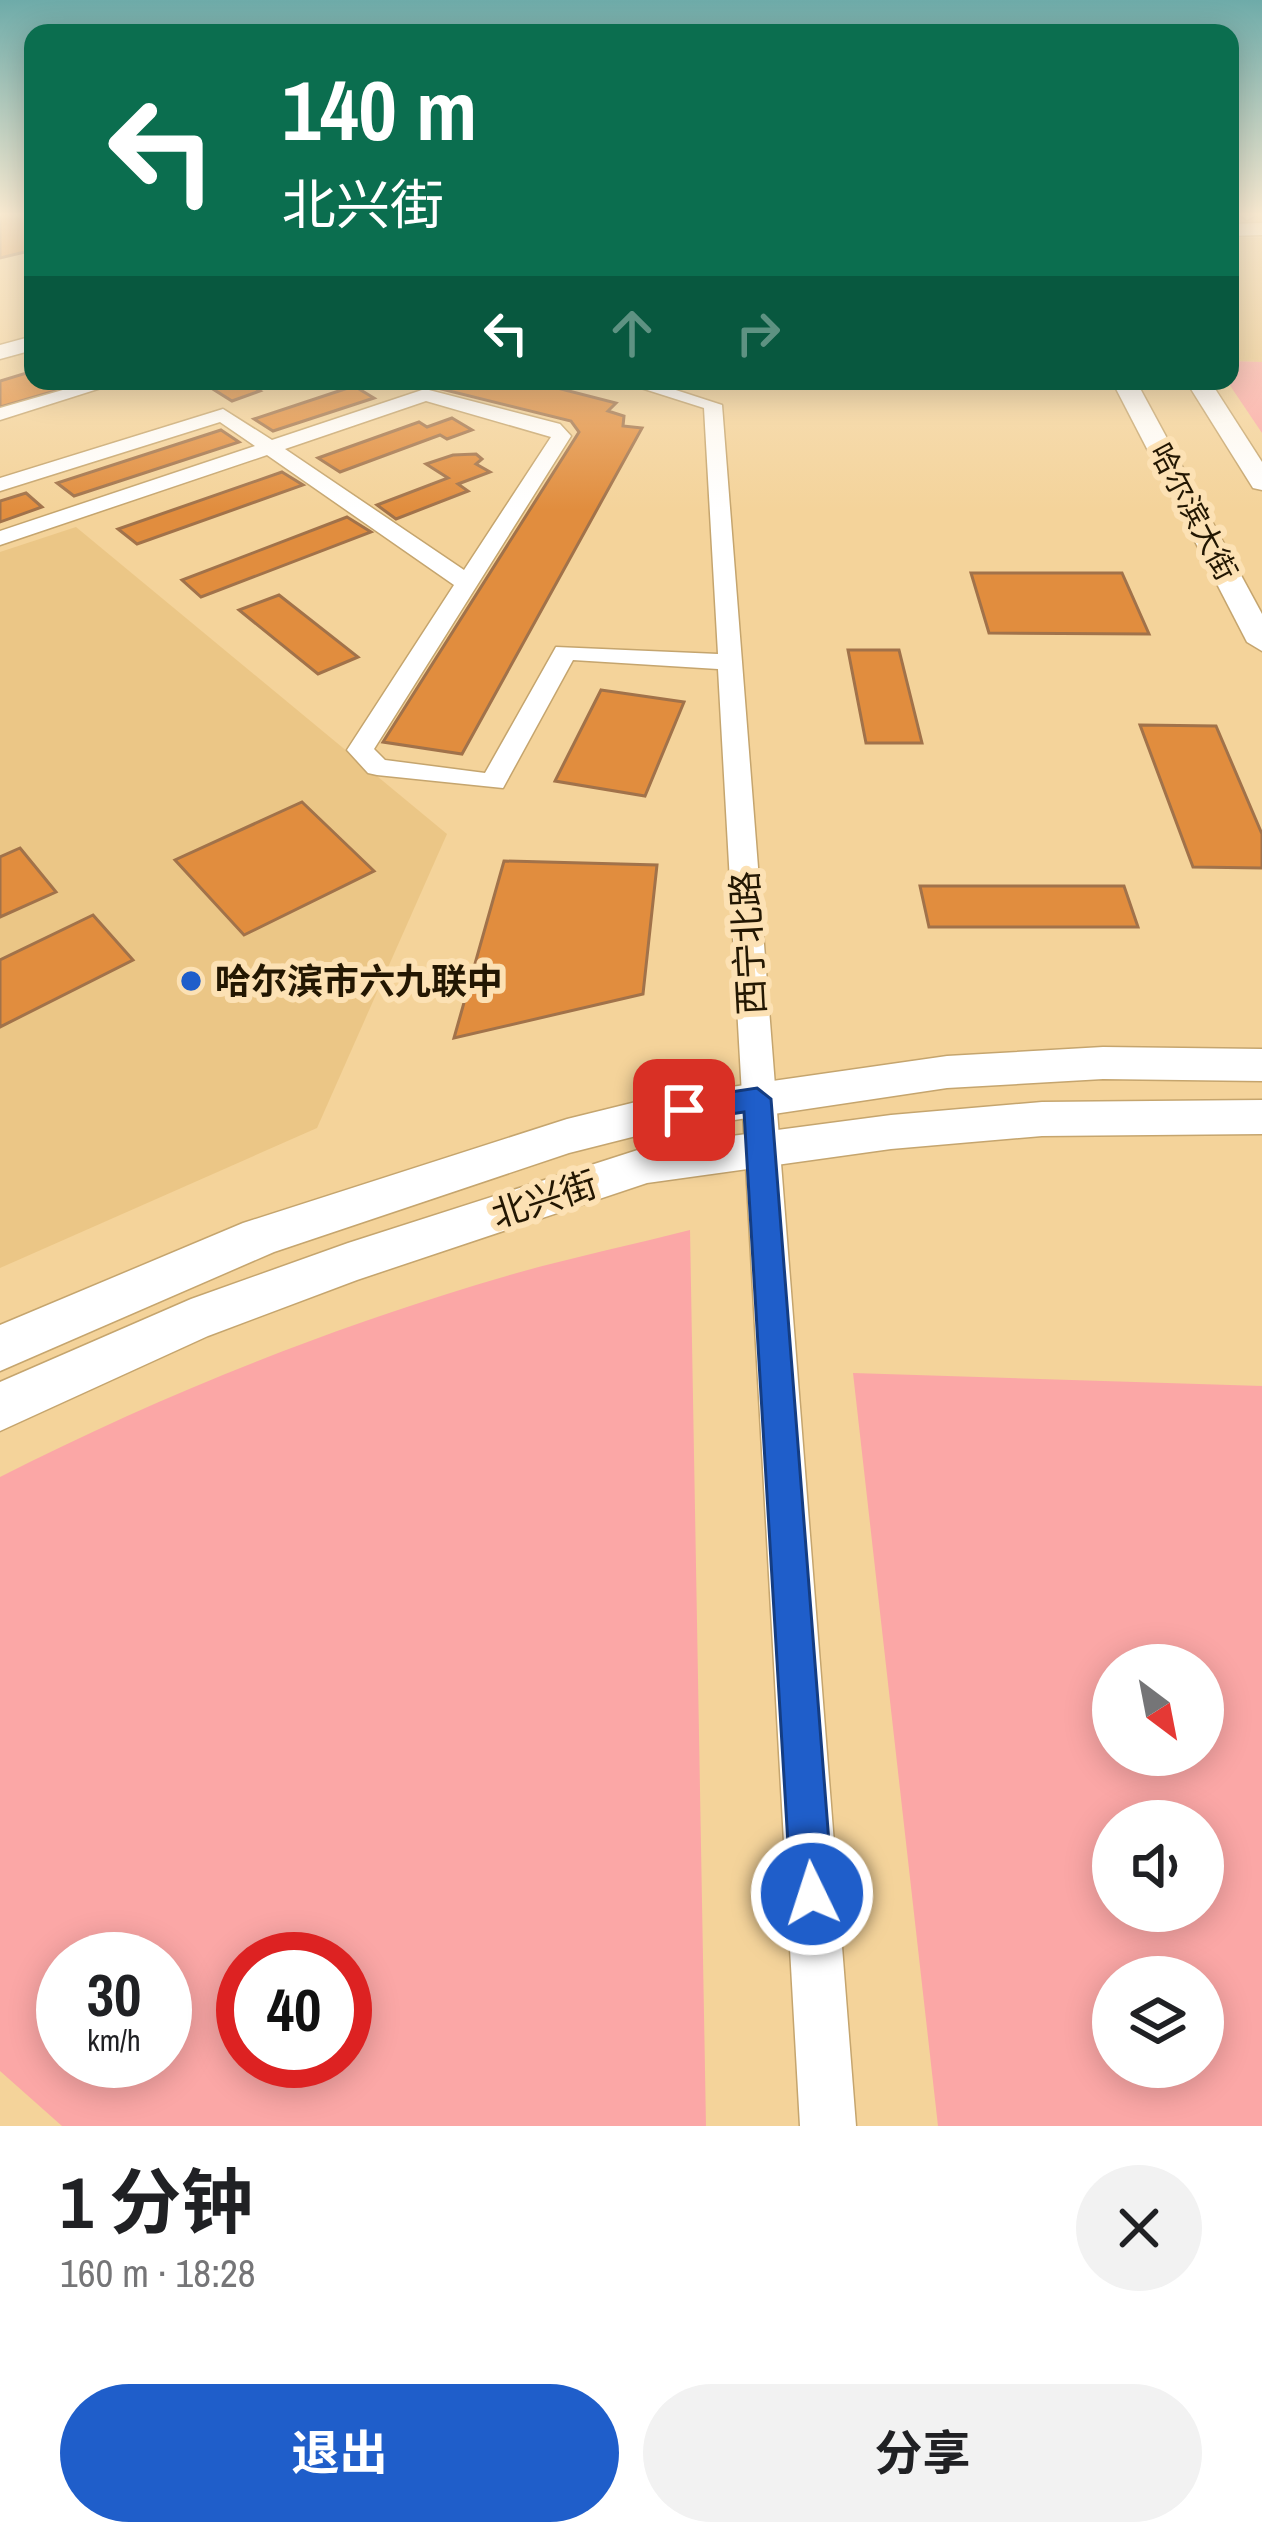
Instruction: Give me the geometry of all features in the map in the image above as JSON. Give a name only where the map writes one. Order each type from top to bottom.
[{"type":"main road","name":"哈尔滨大街","points":[[1129,390],[1262,642]]},
{"type":"main road","name":"哈尔滨大街","points":[[1204,390],[1262,482]]},
{"type":"main road","name":"北兴街","points":[[0,1349],[260,1237],[567,1136],[757,1099],[926,1074],[1051,1064],[1262,1065]]},
{"type":"main road","name":"北兴街","points":[[0,1407],[191,1321],[348,1263],[647,1165],[1042,1119],[1262,1117]]},
{"type":"street","points":[[0,414],[83,390]]},
{"type":"street","points":[[409,390],[553,428],[560,436],[360,750],[377,767],[493,782],[565,652],[731,662]]},
{"type":"street","name":"西宁北路","points":[[659,390],[713,406],[829,2126]]},
{"type":"street","points":[[0,538],[425,395]]},
{"type":"street","points":[[0,485],[223,415],[467,583]]},
{"type":"shaded area","points":[[1239,312],[1262,312],[1262,362],[1239,361]]},
{"type":"shaded area","points":[[1239,361],[1262,362],[1262,433],[1233,390],[1239,390]]},
{"type":"shaded area","name":"哈尔滨市六九联中","points":[[76,527],[447,834],[317,1128],[0,1268],[0,552]]},
{"type":"shaded area","points":[[690,1230],[706,2126],[62,2126],[0,2071],[0,1477],[234,1370],[415,1304]]},
{"type":"shaded area","points":[[853,1373],[1262,1386],[1262,2126],[938,2126]]},
{"type":"building","points":[[24,374],[24,390],[58,390],[0,407],[0,381]]},
{"type":"building","points":[[214,390],[260,391],[232,401]]},
{"type":"building","points":[[342,390],[361,390],[374,398],[273,431],[254,419]]},
{"type":"building","points":[[445,390],[565,390],[616,403],[608,411],[624,416],[623,426],[642,428],[462,754],[383,742],[579,432],[571,421]]},
{"type":"building","points":[[452,418],[472,430],[447,439],[440,435],[340,472],[318,458],[419,422],[427,427]]},
{"type":"building","points":[[221,430],[239,442],[74,496],[57,483]]},
{"type":"building","points":[[476,454],[482,459],[476,464],[490,472],[458,484],[468,491],[396,519],[377,505],[448,478],[426,464]]},
{"type":"building","points":[[282,472],[303,485],[137,544],[118,529]]},
{"type":"building","points":[[26,493],[42,507],[0,522],[0,501]]},
{"type":"building","points":[[347,517],[371,532],[201,597],[182,580]]},
{"type":"building","points":[[971,573],[1122,573],[1149,634],[989,633]]},
{"type":"building","points":[[279,595],[358,657],[318,674],[239,610]]},
{"type":"building","points":[[848,650],[899,650],[922,743],[866,743]]},
{"type":"building","points":[[601,690],[684,702],[645,796],[555,781]]},
{"type":"building","points":[[1140,725],[1216,726],[1262,834],[1262,868],[1193,867]]},
{"type":"building","points":[[302,802],[374,871],[244,935],[175,860]]},
{"type":"building","points":[[20,848],[56,892],[0,917],[0,857]]},
{"type":"building","points":[[504,861],[657,865],[643,994],[454,1038]]},
{"type":"building","points":[[920,886],[1124,886],[1138,927],[929,927]]},
{"type":"building","points":[[93,915],[133,960],[0,1027],[0,960]]},
{"type":"place","name":"哈尔滨市六九联中","points":[[191,981]]},
{"type":"route","points":[[684,1110],[757,1099],[812,1894]]}]
